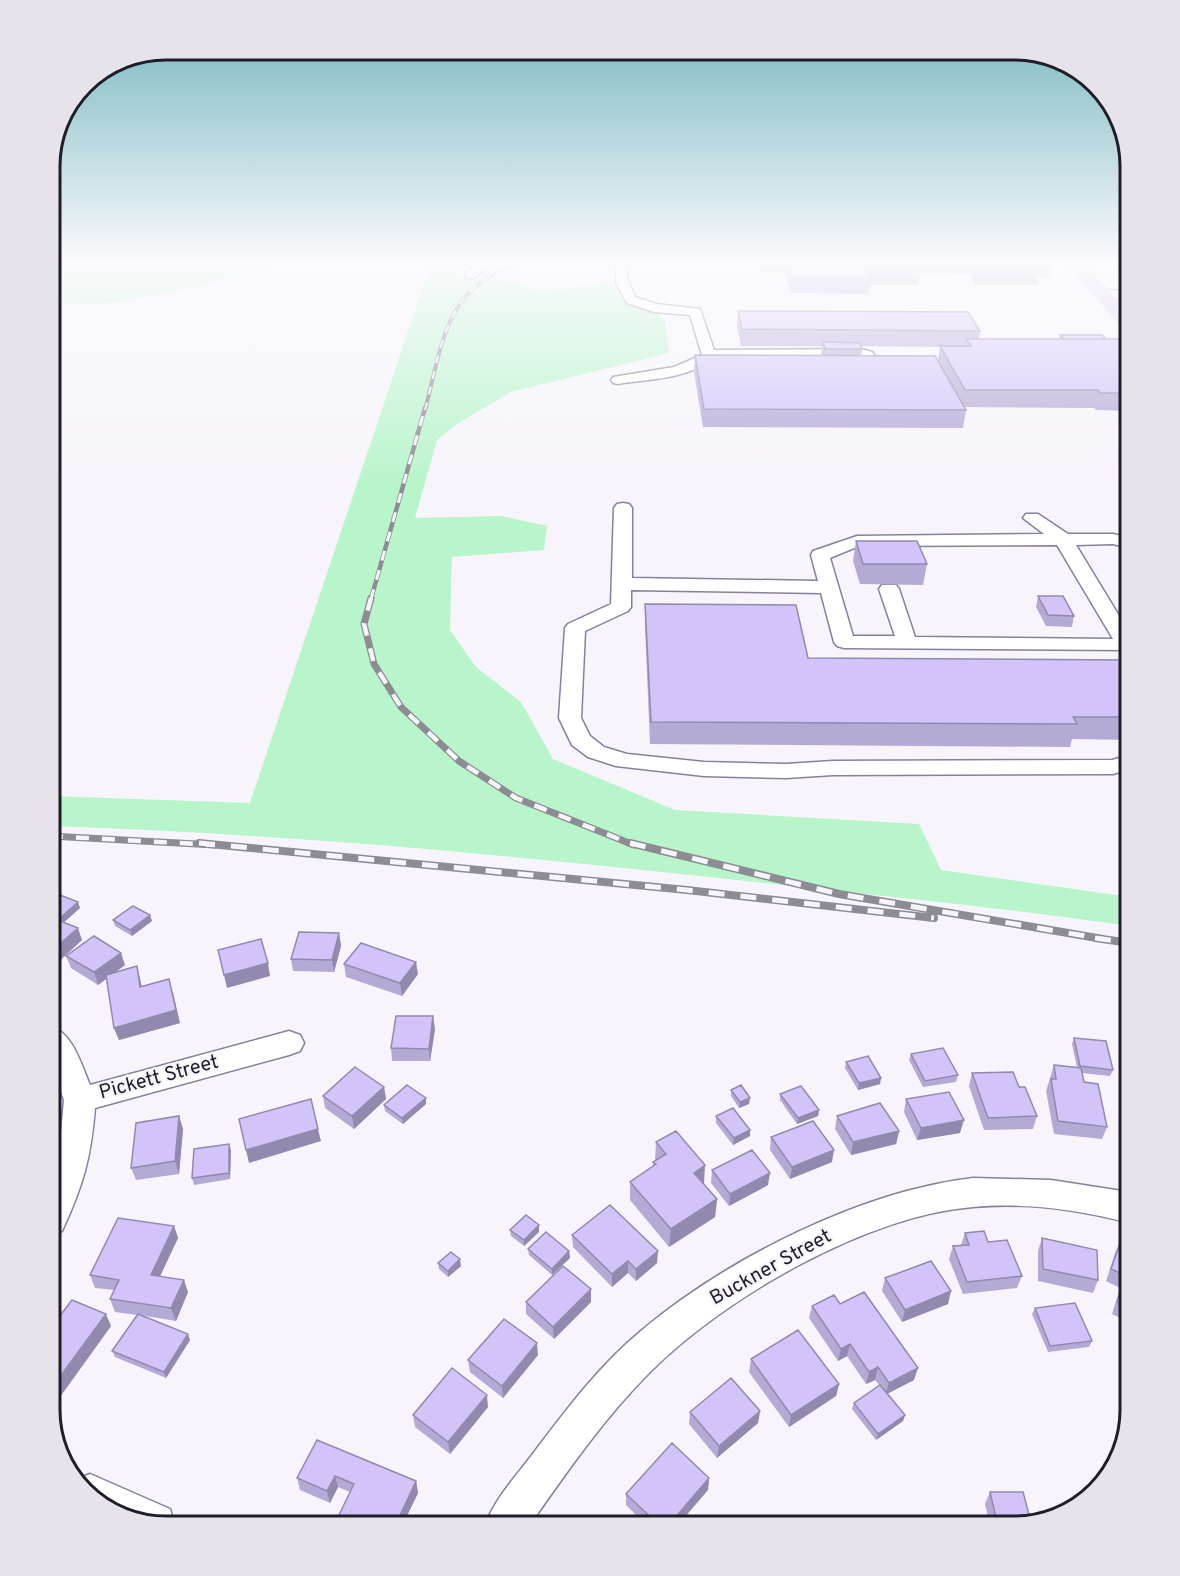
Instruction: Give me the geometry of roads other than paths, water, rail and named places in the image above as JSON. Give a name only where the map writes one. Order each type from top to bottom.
[{"type":"street","points":[[703,337],[708,354]]},
{"type":"street","points":[[618,380],[682,369],[699,363],[708,354],[861,354],[878,360]]},
{"type":"street","points":[[623,508],[621,607],[575,628],[570,718],[580,740],[596,752],[624,761],[662,766],[786,771],[845,768],[1113,767],[1120,765]]},
{"type":"street","points":[[1032,518],[1066,544],[1120,632]]},
{"type":"street","points":[[1066,544],[1113,539],[1120,541]]},
{"type":"street","points":[[1120,547],[1066,544],[857,541],[820,555],[844,642],[1120,647]]},
{"type":"street","points":[[622,584],[829,587]]},
{"type":"street","points":[[889,589],[907,643]]},
{"type":"street","name":"Pickett Street","points":[[60,1198],[67,1182],[76,1143],[80,1100],[289,1043]]},
{"type":"street","points":[[60,1052],[80,1100]]},
{"type":"street","name":"Buckner Street","points":[[514,1516],[564,1444],[615,1380],[669,1330],[723,1291],[821,1239],[888,1211],[960,1194],[1037,1193],[1120,1206]]},
{"type":"railway","points":[[425,410],[445,337]]},
{"type":"railway","points":[[371,599],[425,408]]},
{"type":"railway","points":[[371,598],[364,624],[374,664],[401,707],[459,761],[516,798],[634,845]]},
{"type":"railway","points":[[60,837],[215,845]]},
{"type":"railway","points":[[199,843],[687,890],[934,918]]},
{"type":"railway","points":[[630,843],[839,894],[1103,939]]},
{"type":"railway","points":[[1095,938],[1120,942]]}]
